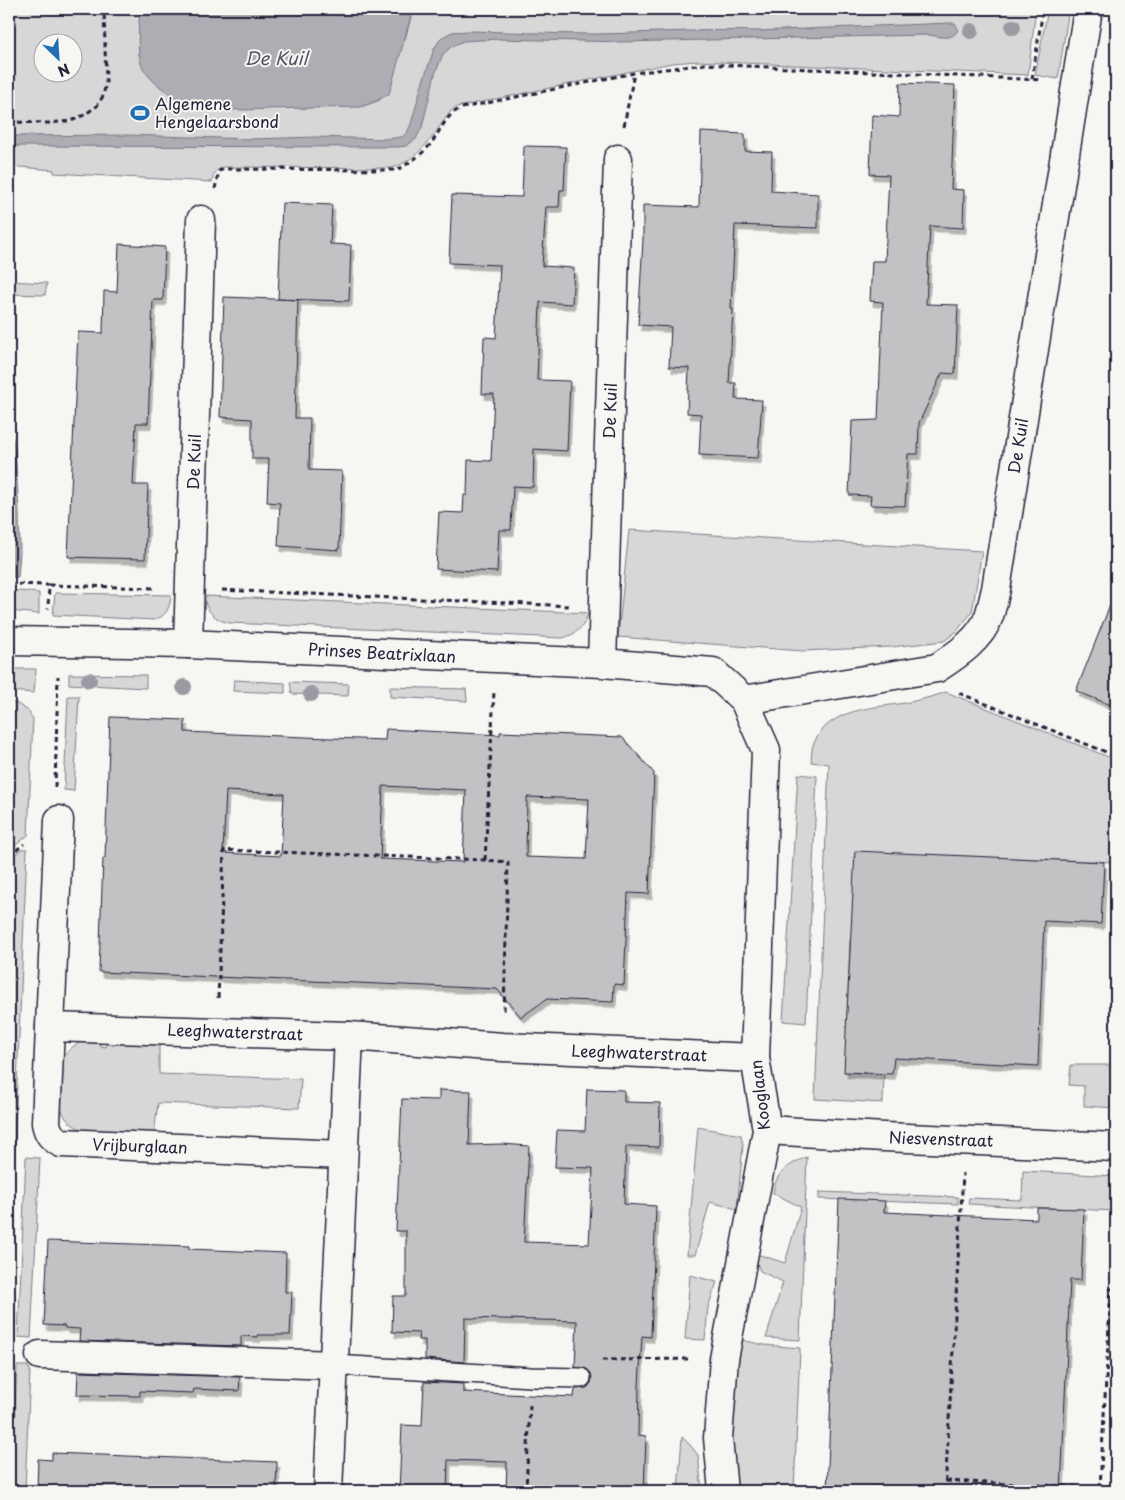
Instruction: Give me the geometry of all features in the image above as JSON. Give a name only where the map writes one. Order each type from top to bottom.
[{"type":"street","name":"De Kuil","points":[[744,700],[937,668],[976,638],[989,617],[996,589],[1088,9]]},
{"type":"street","name":"De Kuil","points":[[602,663],[618,159]]},
{"type":"street","name":"De Kuil","points":[[188,644],[201,220]]},
{"type":"street","name":"Prinses Beatrixlaan","points":[[9,640],[188,644],[602,663],[712,672],[744,700]]},
{"type":"street","name":"Kooglaan","points":[[723,1491],[718,1438],[724,1359],[767,1130],[755,1058],[766,750],[744,700]]},
{"type":"street","points":[[50,1026],[59,820]]},
{"type":"street","name":"Leeghwaterstraat","points":[[50,1026],[349,1036],[503,1047],[755,1058]]},
{"type":"street","name":"Vrijburglaan","points":[[50,1026],[46,1123],[47,1132],[53,1139],[61,1143],[343,1155]]},
{"type":"street","points":[[328,1491],[349,1036]]},
{"type":"street","name":"Niesvenstraat","points":[[767,1130],[1116,1147]]},
{"type":"street","points":[[40,1355],[335,1365]]},
{"type":"lane","points":[[335,1365],[531,1377],[582,1378]]},
{"type":"path","points":[[9,122],[49,123],[71,121],[97,106],[103,96],[106,83],[104,9]]},
{"type":"path","points":[[1032,79],[1043,9]]},
{"type":"path","points":[[201,220],[214,192],[219,171],[224,168],[397,170],[428,147],[453,111],[634,73],[705,64],[1032,79],[1075,84]]},
{"type":"path","points":[[618,159],[634,73]]},
{"type":"path","points":[[9,584],[190,588],[603,608]]},
{"type":"path","points":[[47,642],[49,585]]},
{"type":"path","points":[[485,860],[495,658]]},
{"type":"path","points":[[937,668],[956,692],[1116,756]]},
{"type":"path","points":[[58,690],[55,802],[59,820]]},
{"type":"path","points":[[207,1031],[206,1004],[217,1003],[224,850],[485,860],[508,862],[503,1047]]},
{"type":"path","points":[[946,1491],[965,1140]]},
{"type":"path","points":[[946,1482],[1100,1490],[1111,1289],[1116,1289]]},
{"type":"path","points":[[582,1378],[595,1360],[724,1359]]},
{"type":"path","points":[[526,1491],[531,1377]]},
{"type":"shaded area","points":[[9,9],[140,9],[139,55],[360,107],[380,100],[406,36],[413,9],[1036,9],[1028,75],[697,61],[672,63],[457,107],[451,111],[426,145],[411,159],[392,168],[225,167],[216,172],[212,182],[54,173],[54,170],[9,166]]},
{"type":"shaded area","points":[[1048,9],[1069,9],[1058,79],[1035,75]]},
{"type":"shaded area","points":[[9,281],[47,283],[45,295],[9,294]]},
{"type":"shaded area","points":[[629,530],[982,551],[972,612],[957,631],[944,641],[891,647],[803,651],[618,637]]},
{"type":"shaded area","points":[[9,590],[39,593],[39,614],[9,611]]},
{"type":"shaded area","points":[[55,593],[171,595],[170,603],[165,613],[154,620],[53,615]]},
{"type":"shaded area","points":[[205,596],[588,613],[585,622],[579,629],[563,638],[230,623],[216,618],[209,611]]},
{"type":"shaded area","points":[[9,669],[36,669],[34,693],[9,691]]},
{"type":"shaded area","points":[[69,674],[146,675],[146,688],[69,684]]},
{"type":"shaded area","points":[[234,680],[285,683],[285,693],[233,691]]},
{"type":"shaded area","points":[[290,682],[349,684],[348,696],[292,694]]},
{"type":"shaded area","points":[[390,687],[466,689],[467,701],[390,697]]},
{"type":"shaded area","points":[[946,692],[1116,760],[1116,862],[855,852],[866,940],[850,940],[845,1072],[884,1074],[883,1103],[815,1099],[829,764],[811,762],[813,745],[821,731],[841,716],[866,709],[905,703]]},
{"type":"shaded area","points":[[68,696],[79,696],[74,791],[64,790]]},
{"type":"shaded area","points":[[9,703],[16,703],[30,712],[33,718],[28,835],[9,851],[9,821],[13,798],[10,789],[12,704]]},
{"type":"shaded area","points":[[798,774],[817,776],[806,1023],[783,1021]]},
{"type":"shaded area","points":[[22,849],[27,849],[9,1270],[9,860]]},
{"type":"shaded area","points":[[83,1041],[99,1042],[100,1046],[106,1047],[107,1042],[159,1044],[159,1074],[301,1079],[299,1108],[158,1103],[154,1134],[87,1131],[70,1123],[61,1108],[62,1062],[70,1049]]},
{"type":"shaded area","points":[[1071,1065],[1116,1065],[1116,1108],[1084,1106],[1084,1086],[1069,1085]]},
{"type":"shaded area","points":[[698,1127],[741,1135],[743,1145],[737,1209],[710,1202],[695,1255],[687,1255]]},
{"type":"shaded area","points":[[26,1157],[40,1158],[31,1338],[18,1337]]},
{"type":"shaded area","points":[[807,1157],[800,1340],[766,1338],[783,1282],[760,1271],[755,1257],[760,1255],[785,1263],[801,1207],[773,1193],[774,1186],[784,1170]]},
{"type":"shaded area","points":[[1023,1171],[1116,1176],[1116,1211],[968,1204],[969,1198],[1022,1200]]},
{"type":"shaded area","points":[[819,1192],[958,1197],[958,1204],[819,1199]]},
{"type":"shaded area","points":[[690,1275],[717,1282],[708,1307],[705,1340],[685,1339]]},
{"type":"shaded area","points":[[1116,1337],[1116,1464],[1111,1463]]},
{"type":"shaded area","points":[[737,1339],[764,1345],[800,1348],[794,1491],[762,1491],[761,1486],[734,1491],[731,1430]]},
{"type":"shaded area","points":[[17,1366],[28,1366],[30,1369],[25,1491],[11,1491]]},
{"type":"shaded area","points":[[682,1437],[698,1455],[702,1491],[678,1491]]},
{"type":"water","name":"De Kuil","points":[[140,9],[413,9],[389,94],[360,107],[236,110],[195,106],[168,93],[152,80],[146,73],[140,60],[138,38]]},
{"type":"water","points":[[955,23],[958,29],[953,36],[949,37],[928,35],[621,42],[499,39],[463,41],[451,47],[443,54],[435,74],[422,127],[416,139],[406,146],[9,146],[9,136],[128,135],[251,139],[317,137],[385,139],[402,137],[407,133],[411,124],[434,49],[441,38],[452,32],[597,34],[757,31]]},
{"type":"water","points":[[9,419],[15,449],[19,511],[20,553],[18,577],[9,577]]},
{"type":"water","points":[[9,704],[12,704],[10,789],[13,798],[9,821]]},
{"type":"building","points":[[900,83],[955,85],[951,189],[964,190],[963,228],[930,226],[926,304],[958,305],[955,374],[942,373],[919,423],[918,454],[908,454],[905,506],[870,505],[871,496],[849,495],[852,421],[878,420],[883,302],[870,301],[872,261],[885,261],[889,175],[870,174],[872,115],[899,117]]},
{"type":"building","points":[[701,132],[745,134],[745,151],[772,152],[771,191],[818,194],[818,228],[735,225],[729,383],[736,383],[735,399],[762,400],[758,458],[699,455],[701,414],[687,413],[689,368],[669,367],[671,327],[638,325],[643,205],[699,207]]},
{"type":"building","points":[[524,146],[566,147],[564,190],[560,190],[559,207],[546,207],[542,266],[574,268],[572,304],[540,302],[537,380],[570,381],[567,451],[534,449],[533,487],[513,486],[511,530],[499,530],[497,572],[436,569],[439,512],[463,513],[464,495],[467,495],[468,460],[491,461],[494,394],[482,394],[484,337],[496,338],[500,265],[449,263],[452,195],[522,197]]},
{"type":"building","points":[[282,203],[332,205],[330,244],[351,245],[349,301],[278,299]]},
{"type":"building","points":[[119,244],[165,247],[163,300],[153,300],[148,423],[136,423],[133,485],[148,485],[145,559],[68,557],[78,332],[103,333],[104,291],[117,292]]},
{"type":"building","points":[[224,297],[298,300],[295,418],[310,418],[309,470],[342,471],[339,550],[278,546],[280,503],[267,502],[269,459],[252,459],[252,419],[220,417]]},
{"type":"building","points":[[1114,595],[1116,595],[1116,707],[1076,691]]},
{"type":"building","points":[[110,717],[185,720],[185,732],[305,737],[385,740],[386,729],[500,735],[500,732],[622,737],[654,773],[649,894],[628,893],[624,985],[614,984],[613,1002],[547,999],[521,1017],[497,989],[99,972],[103,858],[105,858]],"holes":[[[383,786],[466,790],[463,862],[380,859]],[[226,791],[284,794],[281,856],[223,853]],[[527,797],[589,799],[586,859],[526,857]]]},
{"type":"building","points":[[855,851],[1104,862],[1101,924],[1044,921],[1038,1066],[894,1058],[892,1074],[844,1072]]},
{"type":"building","points":[[587,1089],[624,1090],[624,1102],[660,1103],[659,1147],[626,1146],[624,1204],[656,1206],[651,1337],[642,1336],[639,1384],[638,1435],[646,1436],[644,1491],[506,1491],[507,1462],[448,1460],[447,1491],[399,1491],[402,1425],[422,1426],[424,1382],[463,1384],[463,1392],[574,1397],[575,1389],[587,1388],[592,1378],[591,1373],[587,1369],[575,1367],[577,1321],[465,1318],[464,1362],[425,1359],[425,1340],[418,1340],[419,1333],[392,1332],[393,1296],[406,1296],[406,1231],[396,1231],[402,1099],[439,1100],[439,1090],[471,1091],[469,1145],[502,1144],[529,1146],[524,1242],[589,1244],[593,1168],[555,1167],[557,1130],[585,1131]]},
{"type":"building","points":[[839,1199],[885,1201],[884,1212],[1037,1219],[1037,1208],[1084,1209],[1081,1280],[1070,1280],[1061,1491],[969,1491],[873,1486],[872,1491],[827,1491]]},
{"type":"building","points":[[48,1241],[189,1246],[189,1249],[286,1253],[285,1292],[292,1292],[290,1335],[241,1336],[241,1346],[79,1341],[80,1329],[44,1325]]},
{"type":"building","points":[[78,1372],[240,1377],[239,1391],[194,1389],[193,1393],[140,1391],[140,1396],[77,1395]]},
{"type":"building","points":[[52,1453],[277,1462],[276,1491],[37,1491],[38,1459],[52,1460]]},
{"type":"place","name":"Algemene Hengelaarsbond","points":[[140,113]]}]
